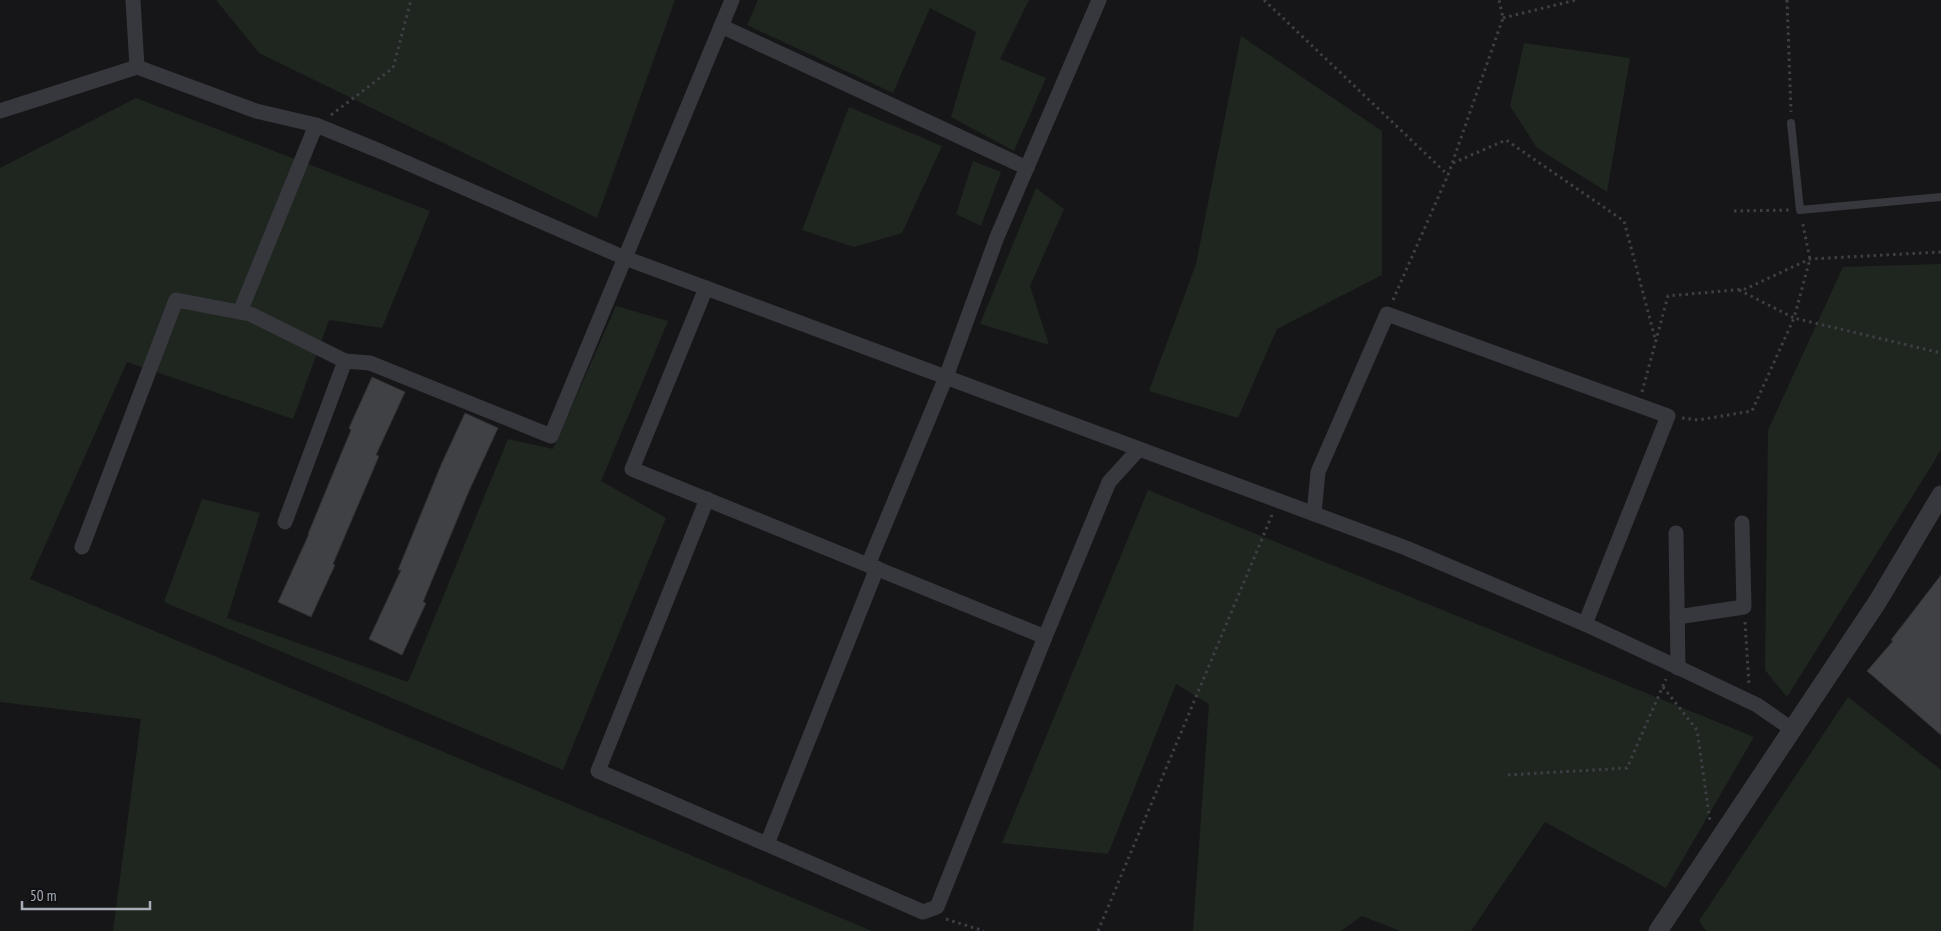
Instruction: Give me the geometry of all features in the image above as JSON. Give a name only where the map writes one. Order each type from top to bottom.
[{"type":"street","points":[[133,0],[137,67]]},
{"type":"street","points":[[82,547],[176,300],[250,314],[345,361],[370,363],[551,436],[732,0]]},
{"type":"street","points":[[767,844],[946,377],[997,237],[1099,0]]},
{"type":"street","points":[[721,26],[1027,168]]},
{"type":"street","points":[[0,111],[137,67],[256,111],[316,126],[382,152],[625,258],[1406,548],[1585,624],[1676,666],[1750,701],[1794,730]]},
{"type":"street","points":[[240,312],[316,126]]},
{"type":"street","points":[[706,288],[632,469],[1045,637]]},
{"type":"street","points":[[1314,514],[1318,472],[1387,314],[1668,416],[1585,624]]},
{"type":"street","points":[[285,522],[345,361]]},
{"type":"street","points":[[708,499],[598,771],[923,912],[937,907],[1109,482],[1139,449]]},
{"type":"street","points":[[1658,931],[1794,730],[1878,601],[1941,495]]},
{"type":"street","points":[[1677,617],[1744,607],[1742,523]]},
{"type":"street","points":[[1676,533],[1676,666]]},
{"type":"lane","points":[[1791,123],[1800,210],[1941,197]]},
{"type":"path","points":[[316,126],[393,68],[412,0]]},
{"type":"path","points":[[1264,0],[1448,175]]},
{"type":"path","points":[[1387,314],[1452,164],[1503,18],[1499,0]]},
{"type":"path","points":[[1503,18],[1576,0]]},
{"type":"path","points":[[1787,0],[1791,123]]},
{"type":"path","points":[[1452,164],[1506,140],[1624,221],[1656,342]]},
{"type":"path","points":[[1668,416],[1698,420],[1752,412],[1794,318],[1810,259],[1800,210],[1734,211]]},
{"type":"path","points":[[1639,405],[1668,296],[1745,289],[1810,259],[1941,252]]},
{"type":"path","points":[[1738,290],[1794,318],[1941,353]]},
{"type":"path","points":[[1098,931],[1278,501]]},
{"type":"path","points":[[1744,607],[1750,701]]},
{"type":"path","points":[[1508,775],[1627,768],[1663,687],[1676,666]]},
{"type":"path","points":[[1663,687],[1697,730],[1714,848]]},
{"type":"path","points":[[923,912],[984,931]]},
{"type":"shaded area","points":[[216,0],[675,0],[597,218],[259,53]]},
{"type":"shaded area","points":[[758,0],[1029,0],[1000,59],[1046,78],[1014,151],[951,117],[976,32],[930,8],[893,93],[747,25]]},
{"type":"shaded area","points":[[1241,36],[1382,131],[1382,275],[1277,329],[1238,418],[1149,391],[1196,264]]},
{"type":"shaded area","points":[[1524,43],[1630,58],[1607,192],[1537,148],[1510,106]]},
{"type":"shaded area","points":[[136,98],[430,211],[382,328],[329,320],[293,419],[127,362],[30,579],[872,931],[113,931],[141,719],[0,702],[0,168]]},
{"type":"shaded area","points":[[849,107],[942,146],[902,233],[854,247],[802,230]]},
{"type":"shaded area","points":[[973,161],[1001,172],[981,226],[956,214]]},
{"type":"shaded area","points":[[1036,188],[1064,209],[1030,286],[1049,345],[980,324]]},
{"type":"shaded area","points":[[1941,264],[1941,449],[1787,697],[1765,670],[1768,430],[1843,267]]},
{"type":"shaded area","points":[[616,306],[668,321],[601,481],[666,518],[563,770],[164,602],[202,499],[260,513],[227,618],[408,682],[508,439],[553,449]]},
{"type":"shaded area","points":[[1148,490],[1754,737],[1666,888],[1545,822],[1471,931],[1400,931],[1362,916],[1341,931],[1193,931],[1209,704],[1176,684],[1108,854],[1002,843]]},
{"type":"shaded area","points":[[1848,697],[1941,770],[1941,931],[1706,931],[1699,921]]},
{"type":"building","points":[[372,377],[405,392],[376,455],[379,456],[333,564],[335,565],[311,617],[278,602],[309,534],[351,430],[349,428]]},
{"type":"building","points":[[465,413],[498,428],[469,491],[423,602],[426,603],[402,655],[369,639],[401,570],[398,570],[441,465]]},
{"type":"building","points":[[1941,575],[1941,735],[1867,671],[1893,641],[1891,640]]}]
